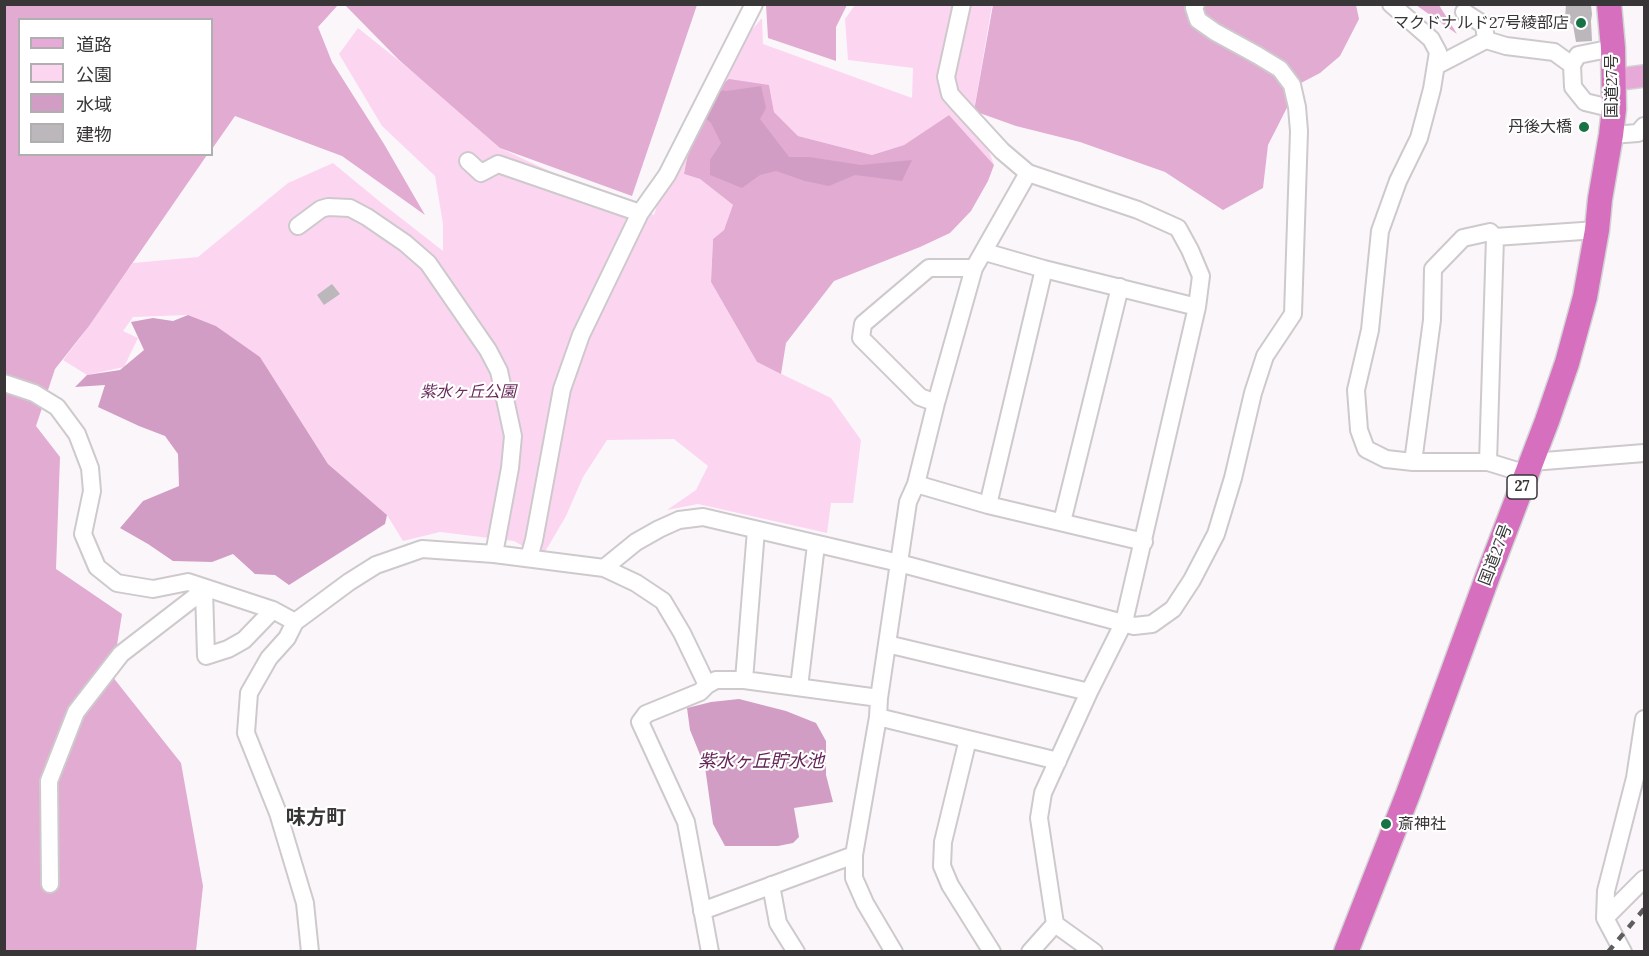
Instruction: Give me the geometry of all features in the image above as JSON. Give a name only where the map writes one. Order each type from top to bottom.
[{"type":"highway","name":"国道27号","points":[[1346,951],[1408,794],[1567,363],[1582,308],[1597,230],[1611,135],[1614,109],[1613,48],[1609,4]]},
{"type":"main road","points":[[1613,80],[1644,76]]},
{"type":"street","points":[[529,558],[562,389],[580,335],[640,213],[667,175],[754,4]]},
{"type":"street","points":[[962,4],[946,77],[950,94],[1002,151],[1028,173],[1138,210],[1178,228],[1201,276],[1197,307],[1124,622],[1043,793],[1039,818],[1055,924],[1094,951]]},
{"type":"street","points":[[604,568],[636,542],[679,520],[704,517],[899,563],[1134,626],[1152,624],[1173,609],[1192,580],[1216,534],[1233,478],[1264,356],[1293,314],[1299,131],[1292,85],[1280,69],[1198,20],[1194,8],[1196,4]]},
{"type":"street","points":[[1391,4],[1431,39],[1438,52],[1432,89],[1419,138],[1398,181],[1380,231],[1370,330],[1356,390],[1359,430],[1366,449],[1386,459],[1413,462],[1488,462],[1529,468],[1644,453]]},
{"type":"street","points":[[1464,12],[1484,25],[1486,39]]},
{"type":"street","points":[[1436,66],[1486,39],[1506,46],[1554,52],[1572,65]]},
{"type":"street","points":[[1613,48],[1578,55],[1572,65],[1573,87],[1585,102],[1614,109]]},
{"type":"street","points":[[1611,135],[1638,133],[1644,126]]},
{"type":"street","points":[[468,161],[481,173],[498,164],[640,213]]},
{"type":"street","points":[[894,951],[865,903],[854,878],[854,855],[878,717],[908,502],[916,484],[974,268],[1028,173]]},
{"type":"street","points":[[298,226],[321,209],[328,207],[350,208],[367,217],[405,243],[428,263],[488,350],[499,371],[513,436],[510,468],[494,554]]},
{"type":"street","points":[[1495,237],[1597,230]]},
{"type":"street","points":[[1413,462],[1432,320],[1433,269],[1463,238],[1490,232],[1495,237],[1488,462]]},
{"type":"street","points":[[984,252],[1197,307]]},
{"type":"street","points":[[936,403],[920,397],[861,338],[863,324],[929,268],[974,268]]},
{"type":"street","points":[[988,505],[1044,269]]},
{"type":"street","points":[[1062,522],[1120,287]]},
{"type":"street","points":[[4,383],[34,393],[57,407],[77,434],[90,468],[92,491],[84,534],[97,567],[117,583],[153,589],[188,582],[273,610],[295,622]]},
{"type":"street","points":[[916,484],[988,505],[1144,542]]},
{"type":"street","points":[[744,680],[756,530]]},
{"type":"street","points":[[800,687],[816,545]]},
{"type":"street","points":[[310,951],[305,903],[278,813],[246,733],[249,693],[269,658],[287,638],[295,622],[349,582],[376,565],[422,549],[494,554],[604,568],[636,583],[663,601],[682,633],[707,685]]},
{"type":"street","points":[[50,884],[49,781],[76,712],[121,654],[204,590],[206,656],[228,649],[244,640],[273,610]]},
{"type":"street","points":[[887,644],[1089,692]]},
{"type":"street","points":[[710,951],[686,822],[640,722],[646,714],[700,692],[716,680],[744,680],[879,698]]},
{"type":"street","points":[[878,717],[1059,761]]},
{"type":"street","points":[[1623,951],[1605,918],[1606,891],[1640,776],[1644,719]]},
{"type":"street","points":[[968,739],[943,842],[942,866],[951,885],[992,951]]},
{"type":"street","points":[[702,911],[854,855]]},
{"type":"street","points":[[1605,918],[1644,879]]},
{"type":"street","points":[[771,885],[778,923],[796,951]]},
{"type":"street","points":[[1030,951],[1055,924]]},
{"type":"green space","name":"紫水ヶ丘公園","points":[[855,5],[992,5],[974,111],[994,165],[949,115],[904,145],[872,155],[798,136],[774,112],[769,85],[703,116],[687,158],[684,174],[700,179],[734,206],[724,230],[713,239],[711,282],[757,362],[831,398],[861,440],[853,503],[831,503],[827,533],[698,504],[667,510],[696,490],[708,466],[674,439],[607,440],[583,477],[566,516],[542,557],[514,541],[440,532],[403,541],[387,515],[328,464],[260,357],[216,326],[188,315],[133,317],[123,331],[138,338],[124,367],[87,375],[63,360],[133,263],[198,257],[288,183],[333,163],[443,251],[443,224],[435,176],[382,126],[339,54],[358,28],[463,112],[500,148],[579,185],[654,215],[660,196],[713,75],[762,18],[763,44],[912,98],[913,68],[848,60],[845,19]]},
{"type":"shaded area","points":[[5,5],[338,5],[318,27],[332,62],[384,144],[425,215],[342,156],[235,116],[213,148],[213,18],[18,18],[18,156],[206,156],[89,326],[55,369],[36,426],[60,457],[56,569],[122,614],[112,676],[181,763],[203,886],[196,951],[5,952]]},
{"type":"shaded area","points":[[345,5],[697,5],[632,196],[500,148],[399,60]]},
{"type":"shaded area","points":[[766,5],[847,5],[836,27],[836,61],[768,38]]},
{"type":"shaded area","points":[[993,5],[1356,5],[1359,19],[1340,56],[1320,73],[1299,84],[1268,145],[1263,188],[1223,210],[1165,172],[1080,142],[1016,126],[974,111]]},
{"type":"shaded area","points":[[1416,5],[1439,5],[1457,34]]},
{"type":"shaded area","points":[[729,79],[769,85],[774,112],[798,136],[872,155],[904,145],[949,115],[994,165],[971,211],[950,233],[834,281],[786,343],[781,374],[757,362],[711,282],[713,239],[724,230],[733,205],[700,179],[684,174],[687,158],[715,90]]},
{"type":"water","points":[[761,86],[766,108],[760,119],[789,157],[809,157],[861,165],[912,160],[902,181],[855,175],[829,186],[776,171],[760,175],[742,188],[710,175],[710,160],[721,143],[711,123],[703,116],[715,90],[727,91]]},
{"type":"water","points":[[188,315],[216,326],[260,357],[328,464],[387,515],[385,524],[289,585],[275,575],[255,574],[233,554],[212,562],[173,561],[120,528],[143,501],[179,486],[178,454],[165,436],[98,407],[105,385],[75,387],[87,375],[120,370],[144,350],[131,322],[153,318],[173,321]]},
{"type":"water","name":"紫水ヶ丘貯水池","points":[[739,699],[786,711],[816,723],[826,741],[826,775],[833,802],[794,808],[799,837],[793,843],[778,846],[725,846],[713,824],[705,767],[690,730],[687,708],[711,702]]},
{"type":"building","name":"マクドナルド27号綾部店","points":[[1566,4],[1591,5],[1592,41],[1576,42],[1573,25],[1565,19]]},
{"type":"building","points":[[332,284],[340,294],[324,305],[317,295]]},
{"type":"railway","points":[[1608,952],[1644,909]]},
{"type":"place","name":"マクドナルド27号綾部店","points":[[1581,23]]},
{"type":"place","name":"丹後大橋","points":[[1584,127]]},
{"type":"place","name":"斎神社","points":[[1386,824]]},
{"type":"district","name":"味方町","points":[[316,818]]}]
